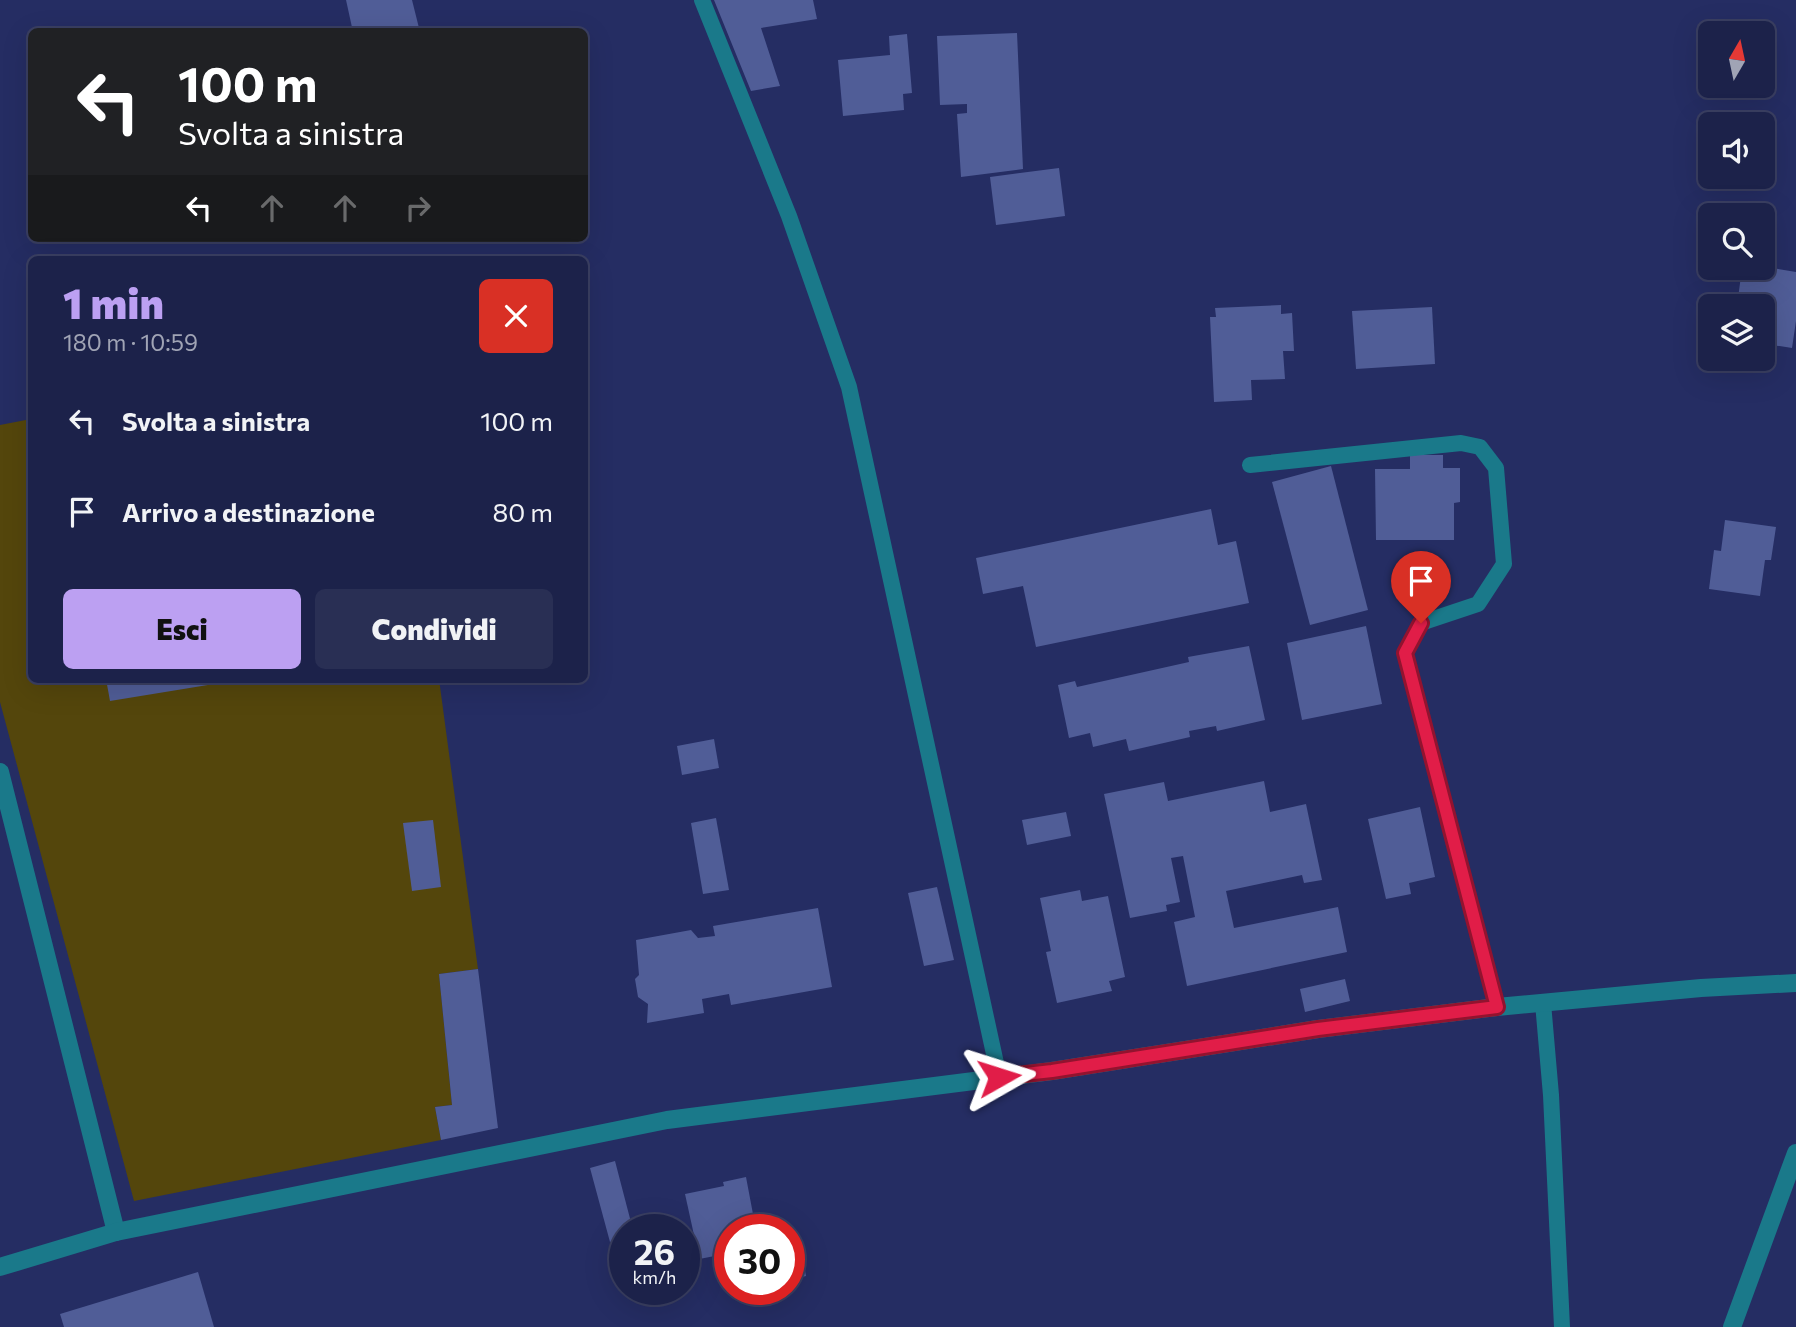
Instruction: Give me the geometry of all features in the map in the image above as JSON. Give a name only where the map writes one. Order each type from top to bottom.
[{"type":"street","points":[[0,772],[116,1232]]},
{"type":"street","points":[[0,1267],[116,1232],[667,1121],[1052,1071],[1318,1029],[1497,1007],[1701,988],[1796,983]]},
{"type":"street","points":[[1732,1327],[1796,1153]]},
{"type":"lane","points":[[702,0],[789,216],[849,387],[999,1077]]},
{"type":"lane","points":[[1250,465],[1461,443],[1480,447],[1496,468],[1504,564],[1478,604],[1421,623],[1405,653],[1497,1007]]},
{"type":"lane","points":[[1543,1003],[1551,1095],[1562,1327]]},
{"type":"shaded area","points":[[28,420],[28,683],[440,683],[478,969],[439,974],[452,1105],[435,1107],[441,1140],[134,1201],[0,702],[0,425]]},
{"type":"building","points":[[346,0],[412,0],[419,28],[352,28]]},
{"type":"building","points":[[714,0],[813,0],[817,19],[761,28],[780,86],[751,91]]},
{"type":"building","points":[[1017,33],[1023,169],[961,177],[957,114],[967,113],[967,104],[940,105],[937,36]]},
{"type":"building","points":[[907,34],[912,93],[903,94],[904,110],[843,116],[838,60],[890,55],[889,36]]},
{"type":"building","points":[[1059,168],[1065,216],[996,225],[990,177]]},
{"type":"building","points":[[1775,268],[1796,272],[1796,321],[1792,348],[1775,345],[1775,294],[1739,294],[1740,280],[1775,280]]},
{"type":"building","points":[[1281,305],[1281,314],[1292,313],[1294,351],[1283,351],[1285,379],[1251,380],[1252,400],[1214,402],[1210,317],[1216,317],[1215,308]]},
{"type":"building","points":[[1432,307],[1435,364],[1356,369],[1352,311]]},
{"type":"building","points":[[1410,455],[1443,455],[1443,468],[1460,468],[1460,502],[1454,503],[1454,540],[1376,540],[1375,469],[1410,469]]},
{"type":"building","points":[[1331,466],[1368,610],[1310,625],[1272,482]]},
{"type":"building","points":[[1211,509],[1218,545],[1236,541],[1249,603],[1036,647],[1023,586],[983,594],[976,558]]},
{"type":"building","points":[[1725,520],[1776,527],[1771,560],[1765,560],[1760,596],[1709,589],[1714,550],[1721,551]]},
{"type":"building","points":[[1366,626],[1382,704],[1302,720],[1287,643]]},
{"type":"building","points":[[1249,646],[1265,720],[1217,731],[1216,726],[1189,731],[1190,737],[1129,751],[1126,739],[1093,747],[1090,733],[1069,738],[1058,685],[1075,681],[1077,687],[1189,662],[1188,657]]},
{"type":"building","points":[[107,683],[214,683],[214,684],[110,701]]},
{"type":"building","points":[[714,739],[719,768],[682,775],[677,746]]},
{"type":"building","points":[[1264,781],[1270,812],[1306,804],[1322,880],[1304,883],[1302,875],[1226,891],[1234,928],[1338,907],[1347,952],[1187,986],[1174,922],[1195,917],[1183,856],[1171,858],[1180,902],[1166,905],[1167,911],[1130,918],[1104,794],[1164,782],[1168,801]]},
{"type":"building","points":[[1420,807],[1435,877],[1409,883],[1411,894],[1386,899],[1368,819]]},
{"type":"building","points":[[1066,812],[1071,836],[1027,845],[1022,820]]},
{"type":"building","points":[[716,818],[729,890],[703,894],[691,823]]},
{"type":"building","points":[[433,820],[441,887],[412,891],[403,823]]},
{"type":"building","points":[[937,887],[954,960],[924,966],[908,893]]},
{"type":"building","points":[[1080,890],[1082,901],[1108,896],[1125,977],[1109,981],[1112,991],[1057,1003],[1046,952],[1051,951],[1040,898]]},
{"type":"building","points":[[818,908],[832,987],[731,1005],[729,994],[702,999],[704,1013],[647,1023],[648,1004],[638,997],[635,979],[639,975],[636,940],[691,930],[698,938],[715,936],[713,926]]},
{"type":"building","points":[[478,969],[498,1128],[441,1140],[435,1107],[452,1105],[439,974]]},
{"type":"building","points":[[1345,979],[1350,1001],[1305,1012],[1300,989]]},
{"type":"building","points":[[615,1161],[629,1214],[609,1214],[609,1238],[590,1168]]},
{"type":"building","points":[[746,1177],[753,1214],[714,1214],[714,1256],[700,1259],[700,1214],[689,1214],[685,1194],[724,1186],[723,1182]]},
{"type":"building","points":[[198,1272],[214,1327],[64,1327],[60,1314]]},
{"type":"route","points":[[999,1077],[1318,1029],[1497,1007],[1405,653],[1421,623]]}]
